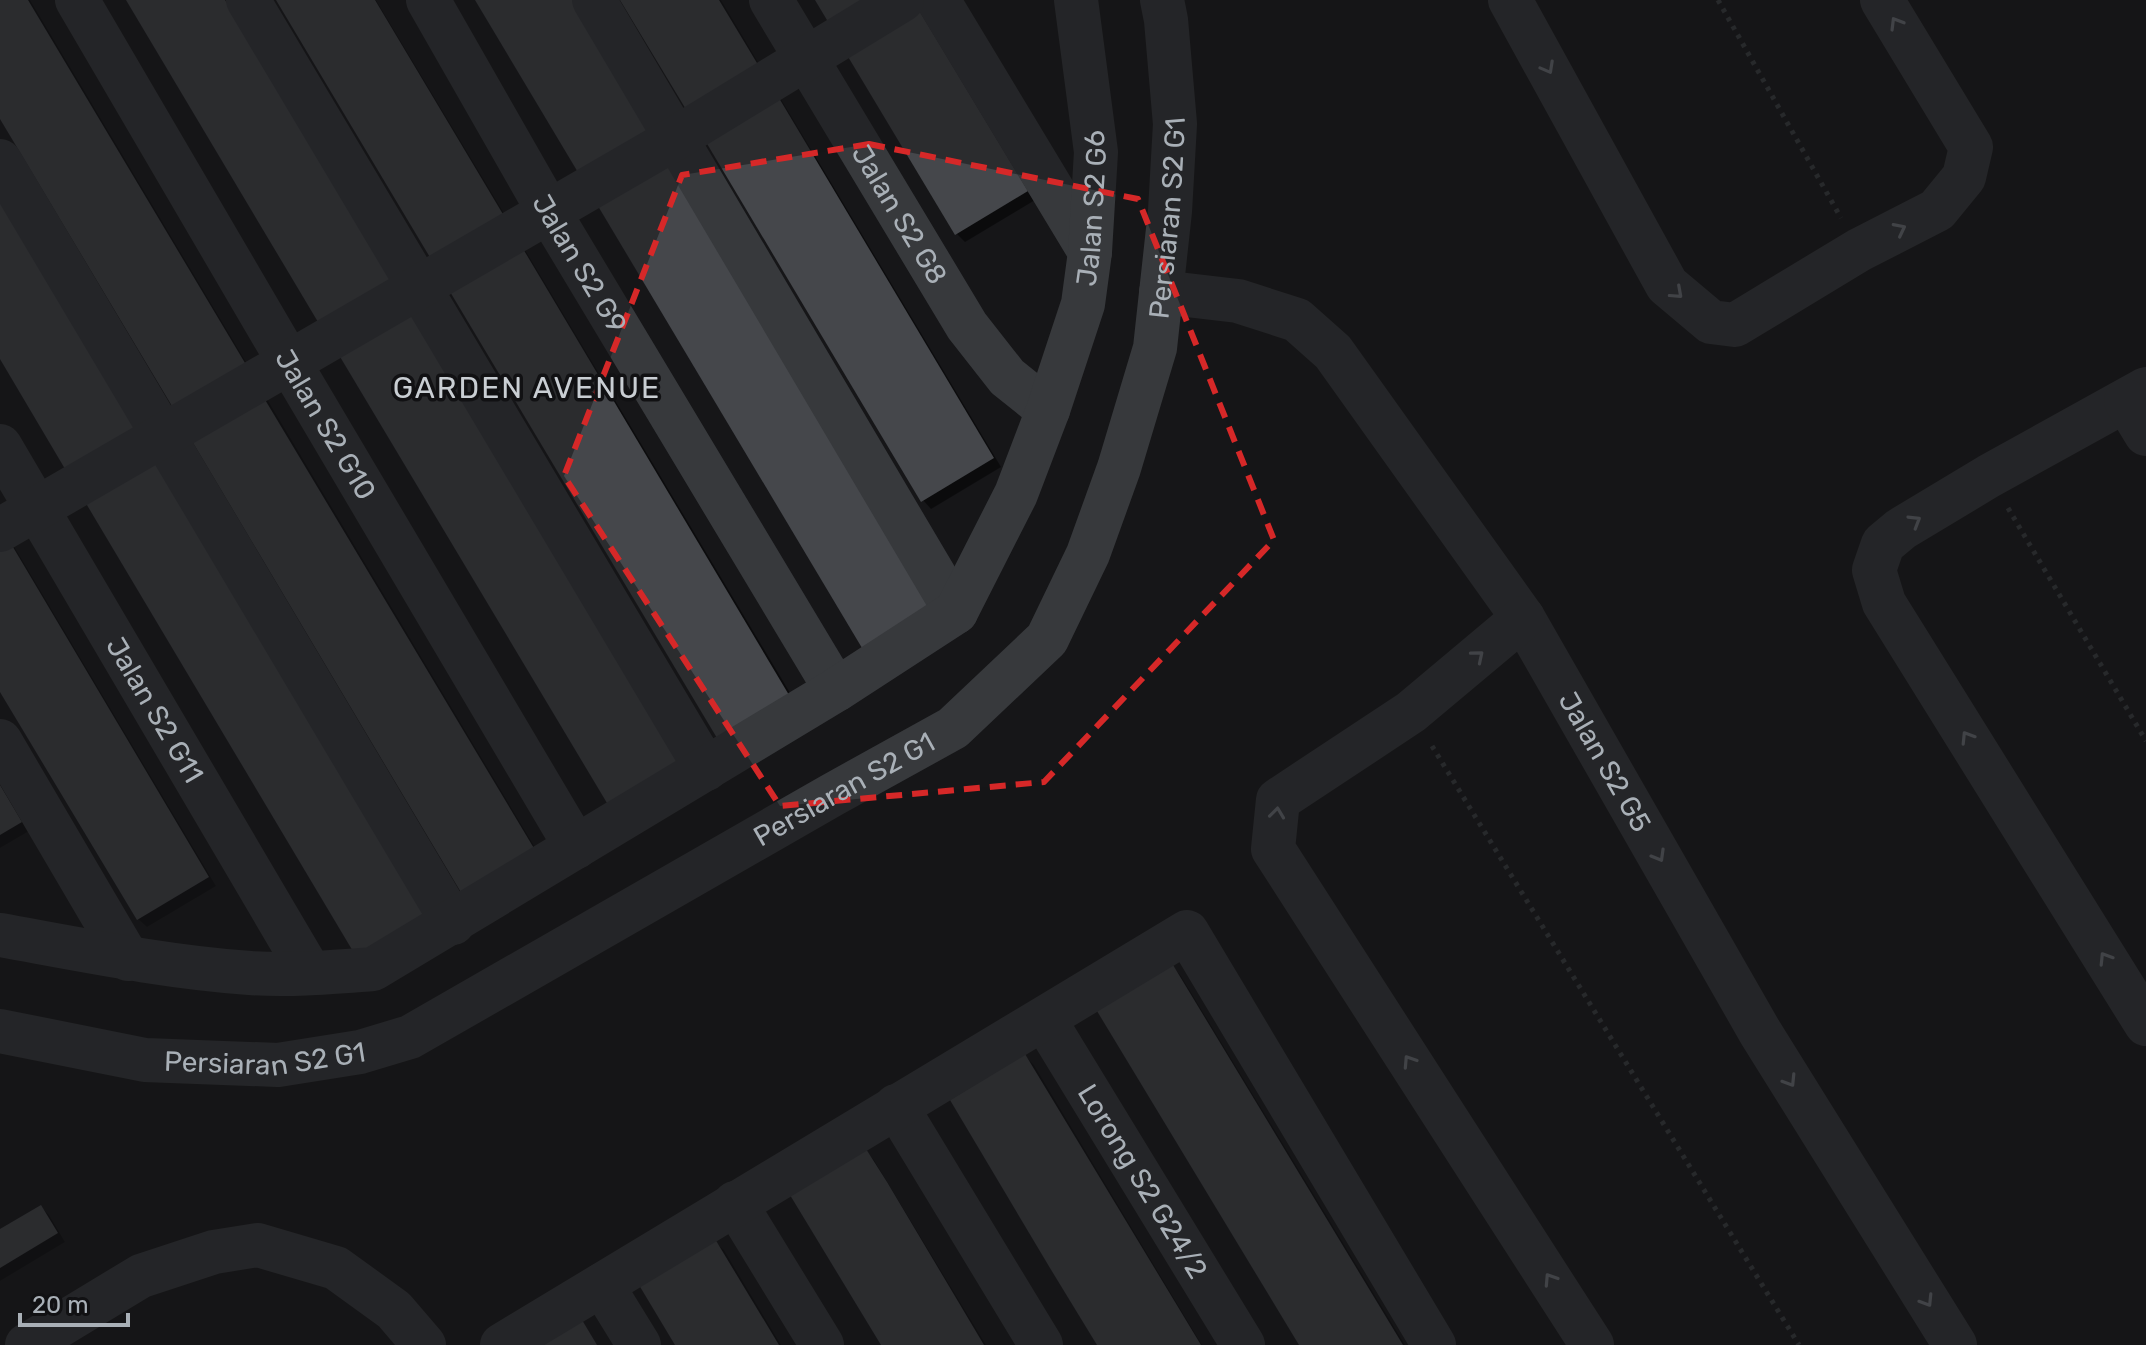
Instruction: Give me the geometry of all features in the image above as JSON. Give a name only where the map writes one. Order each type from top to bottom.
[{"type":"street","name":"Jalan S2 G10","points":[[77,0],[576,847]]},
{"type":"street","points":[[248,0],[706,769]]},
{"type":"street","name":"Jalan S2 G9","points":[[428,0],[549,212],[836,690]]},
{"type":"street","points":[[0,935],[128,959],[252,973],[373,969],[836,690],[956,612],[594,0]]},
{"type":"street","name":"Jalan S2 G8","points":[[771,0],[967,326],[1007,377],[1048,410]]},
{"type":"street","points":[[0,530],[676,138],[902,0]]},
{"type":"street","points":[[938,0],[1090,252]]},
{"type":"street","name":"Jalan S2 G6","points":[[956,612],[1016,494],[1083,304],[1090,252],[1096,152],[1076,0]]},
{"type":"street","name":"Persiaran S2 G1","points":[[0,1031],[145,1060],[278,1065],[360,1052],[410,1037],[953,728],[1047,639],[1088,554],[1119,468],[1155,348],[1170,211],[1175,124],[1162,0]]},
{"type":"street","points":[[1510,0],[1667,285],[1711,322],[1735,325],[1859,250],[1937,210],[1964,177],[1971,147],[1882,0]]},
{"type":"street","points":[[0,161],[453,923]]},
{"type":"street","name":"Jalan S2 G5","points":[[1161,292],[1238,301],[1297,320],[1333,352],[1523,618],[1760,1032],[1955,1345]]},
{"type":"street","points":[[2139,408],[1989,476],[1901,529],[1883,544],[1874,570],[1884,603],[2146,1024]]},
{"type":"street","name":"Jalan S2 G11","points":[[0,446],[310,973]]},
{"type":"street","points":[[1523,618],[1411,712],[1278,800],[1273,849],[1592,1345]]},
{"type":"street","points":[[0,741],[128,959]]},
{"type":"street","points":[[502,1345],[1187,932],[1434,1345]]},
{"type":"street","name":"Lorong S2 G24/2","points":[[1044,1019],[1243,1345]]},
{"type":"street","points":[[896,1106],[1041,1345]]},
{"type":"street","points":[[735,1203],[822,1345]]},
{"type":"street","points":[[27,1345],[141,1276],[214,1252],[258,1245],[336,1268],[394,1310],[424,1345]]},
{"type":"street","points":[[602,1285],[639,1345]]},
{"type":"path","points":[[1718,0],[1859,250]]},
{"type":"path","points":[[1989,476],[2146,741]]},
{"type":"path","points":[[1411,712],[1799,1345]]},
{"type":"highlighted area","points":[[869,144],[1138,199],[1274,540],[1044,782],[780,806],[564,476],[682,175]]},
{"type":"building","points":[[0,0],[28,0],[251,373],[178,416],[0,119]]},
{"type":"building","points":[[126,0],[225,0],[397,288],[324,332]]},
{"type":"building","points":[[276,0],[375,0],[507,221],[434,264]]},
{"type":"building","points":[[475,0],[574,0],[655,136],[582,179]]},
{"type":"building","points":[[620,0],[719,0],[763,73],[690,116]]},
{"type":"building","points":[[815,0],[883,0],[833,30]]},
{"type":"building","points":[[917,7],[1028,191],[955,235],[844,50]]},
{"type":"building","points":[[773,88],[994,458],[921,502],[700,132]]},
{"type":"building","points":[[665,152],[941,615],[868,658],[592,196]]},
{"type":"building","points":[[0,193],[144,435],[71,479],[0,359]]},
{"type":"building","points":[[516,237],[792,700],[720,743],[443,280]]},
{"type":"building","points":[[406,302],[683,765],[610,808],[333,345]]},
{"type":"building","points":[[258,388],[535,850],[462,894],[186,431]]},
{"type":"building","points":[[154,452],[430,914],[357,958],[81,495]]},
{"type":"building","points":[[7,537],[209,877],[137,920],[0,692],[0,542]]},
{"type":"building","points":[[0,785],[22,822],[0,835]]},
{"type":"building","points":[[1173,965],[1403,1345],[1299,1345],[1097,1011]]},
{"type":"building","points":[[1025,1054],[1201,1345],[1097,1345],[1050,1268],[950,1100]]},
{"type":"building","points":[[866,1149],[984,1345],[881,1345],[790,1195]]},
{"type":"building","points":[[41,1205],[58,1233],[0,1268],[0,1229]]},
{"type":"building","points":[[715,1239],[779,1345],[675,1345],[639,1285]]},
{"type":"building","points":[[582,1320],[597,1345],[541,1345]]},
{"type":"district","name":"GARDEN AVENUE","points":[[527,388]]}]
